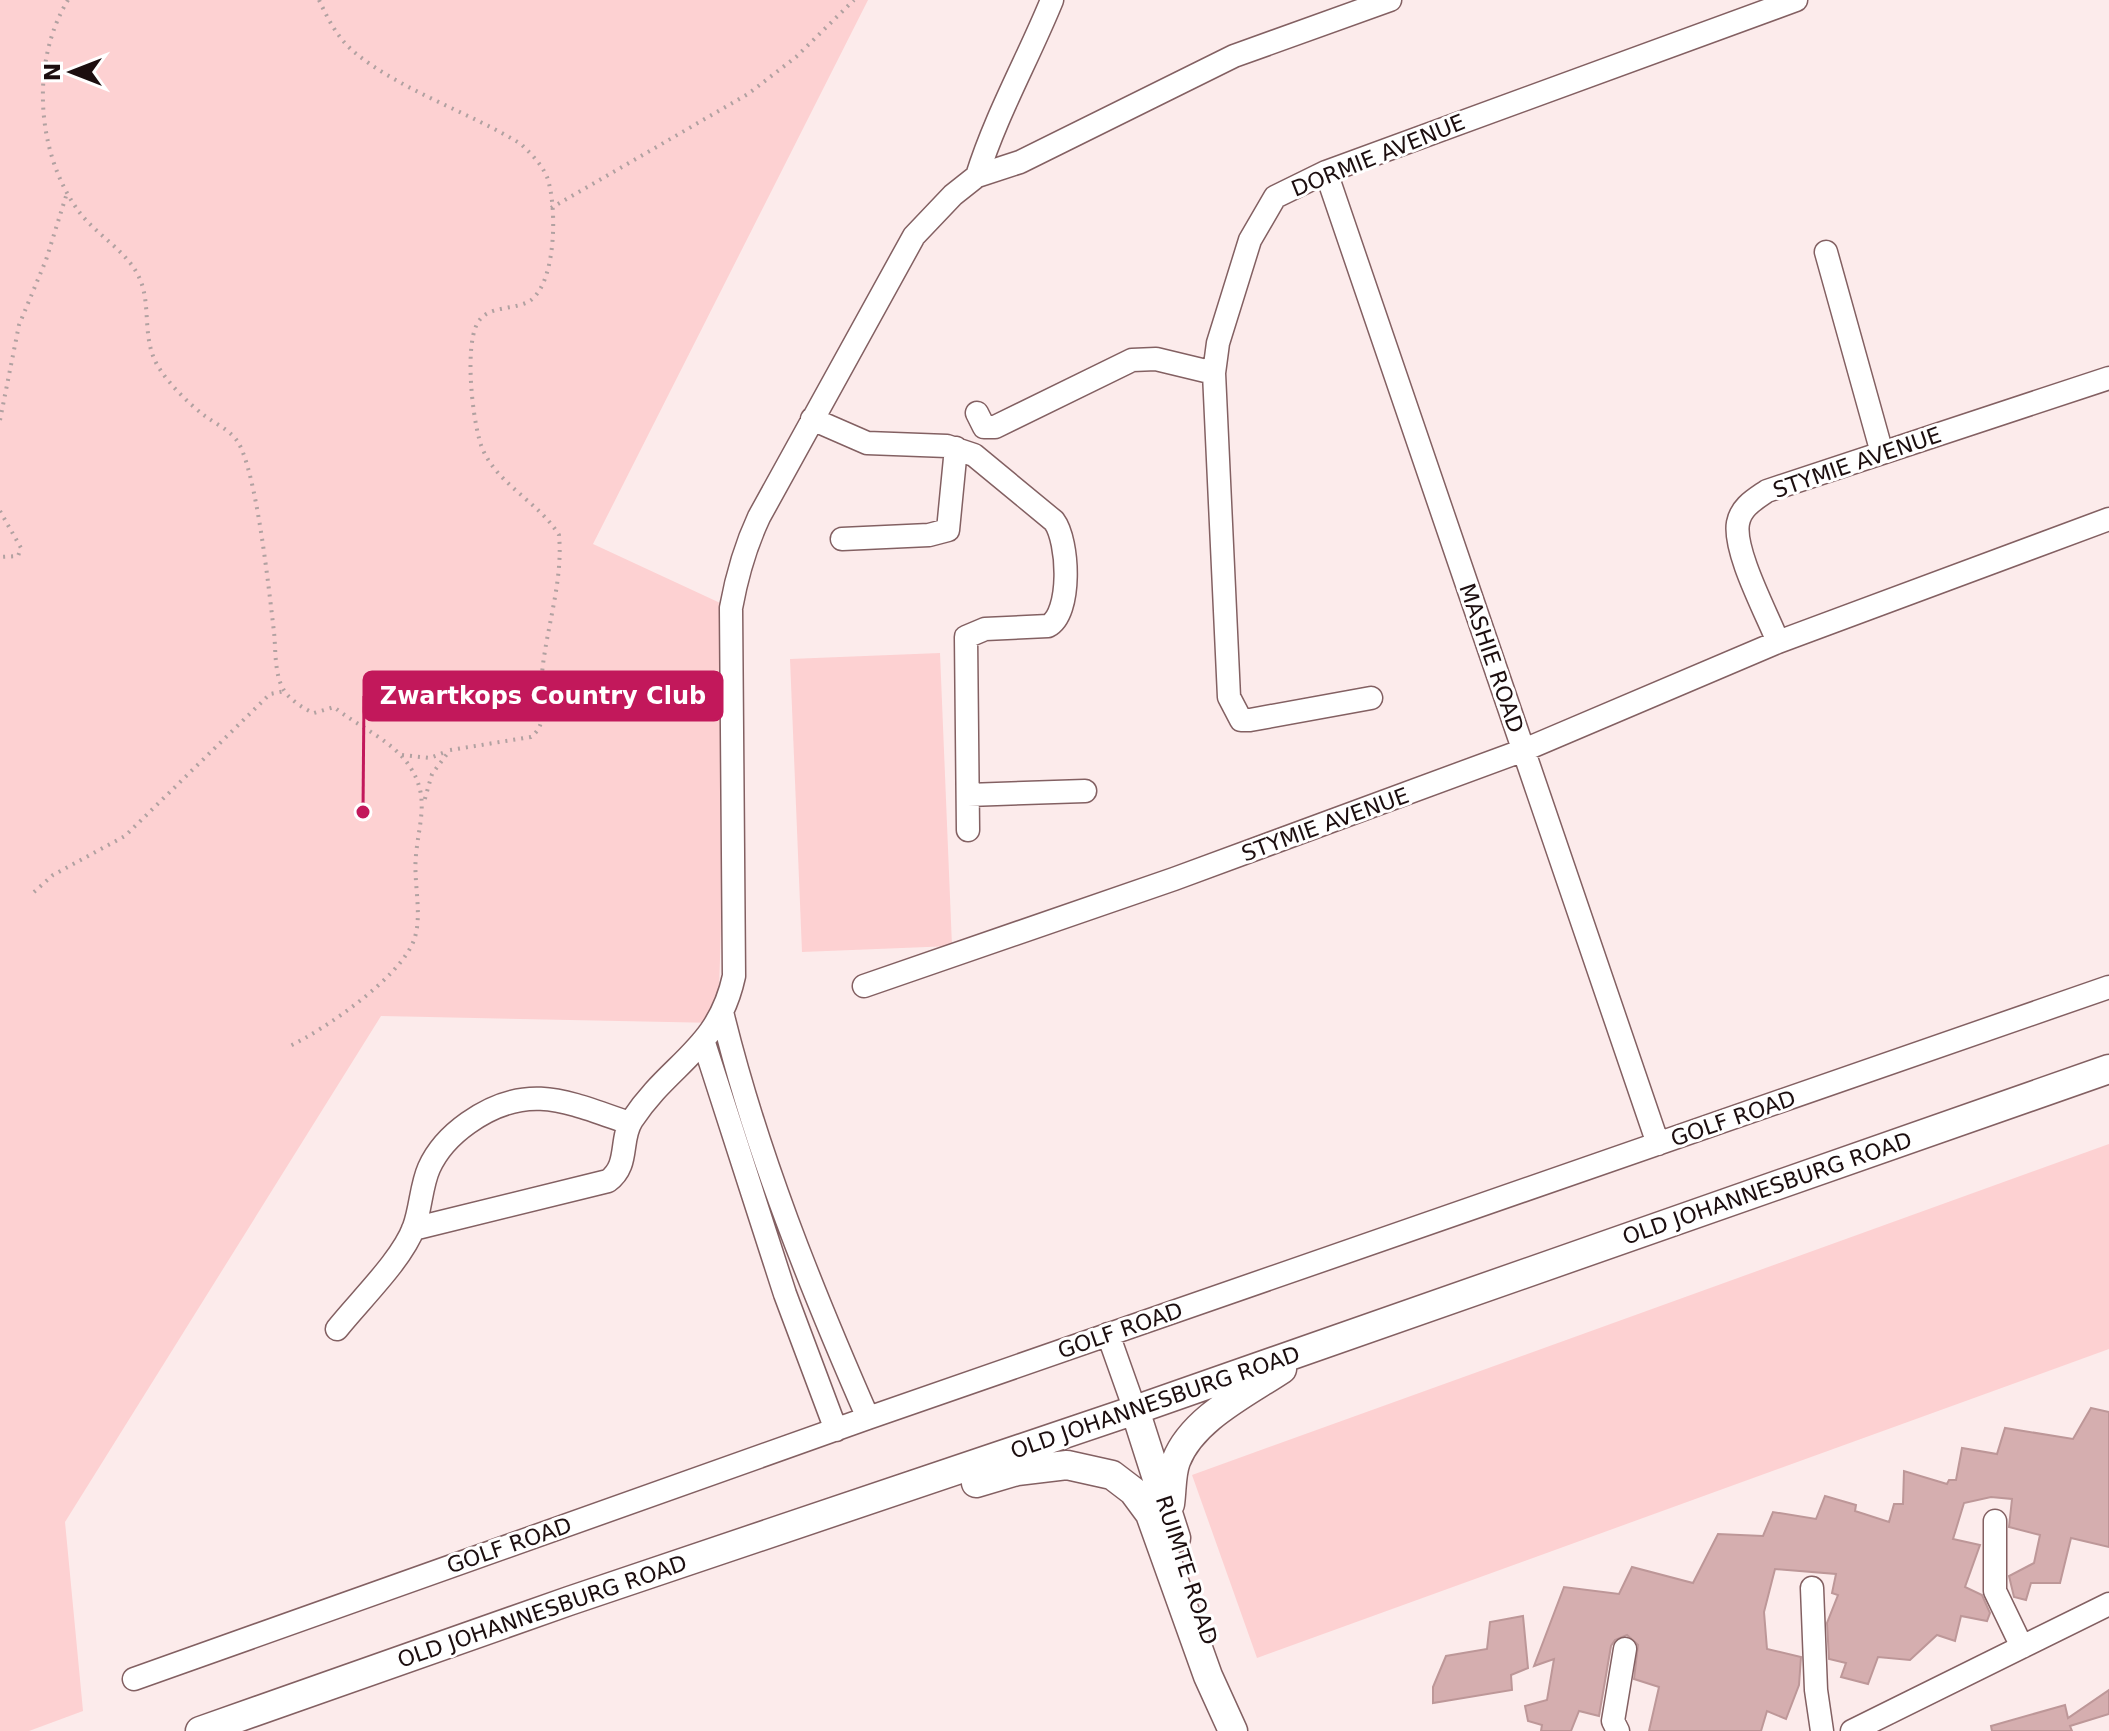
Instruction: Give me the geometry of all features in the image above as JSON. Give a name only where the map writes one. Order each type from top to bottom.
[{"type":"main road","name":"OLD JOHANNESBURG ROAD","points":[[200,1731],[1135,1410],[2109,1069]]},
{"type":"main road","points":[[1169,1515],[1175,1464],[1186,1441],[1248,1391],[1316,1347]]},
{"type":"main road","name":"RUIMTE ROAD","points":[[1135,1410],[1235,1731]]},
{"type":"main road","points":[[855,1505],[929,1496],[1049,1465],[1082,1466],[1112,1475],[1133,1491],[1150,1514],[1208,1676],[1235,1731]]},
{"type":"street","points":[[977,176],[990,134],[1026,62],[1052,0]]},
{"type":"street","points":[[413,1229],[608,1181],[620,1169],[629,1123],[675,1068],[704,1043],[723,1016],[734,976],[731,608],[744,551],[812,419],[922,224],[977,176],[1020,162],[1234,56],[1390,0]]},
{"type":"street","name":"DORMIE AVENUE","points":[[1371,698],[1241,720],[1234,712],[1229,697],[1214,373],[1218,343],[1250,240],[1275,197],[1326,172],[1796,0]]},
{"type":"street","points":[[990,134],[1020,162]]},
{"type":"street","name":"MASHIE ROAD","points":[[1326,172],[1658,1144]]},
{"type":"street","points":[[1826,252],[1882,453]]},
{"type":"street","points":[[977,413],[984,427],[995,427],[1132,360],[1156,359],[1214,373]]},
{"type":"street","name":"STYMIE AVENUE","points":[[1778,642],[1740,546],[1738,523],[1745,506],[1767,491],[2109,378]]},
{"type":"street","points":[[812,419],[867,443],[956,448],[974,455],[1054,521],[1064,542],[1063,607],[1055,622],[1048,626],[985,629],[966,637],[968,830]]},
{"type":"street","points":[[842,539],[929,535],[948,530],[956,448]]},
{"type":"street","name":"STYMIE AVENUE","points":[[864,986],[1174,879],[1524,750],[1778,642],[2109,519]]},
{"type":"street","points":[[968,795],[1085,791]]},
{"type":"street","name":"GOLF ROAD","points":[[134,1679],[868,1418],[2109,987]]},
{"type":"street","points":[[723,1016],[738,1077],[779,1195],[868,1418]]},
{"type":"street","points":[[704,1043],[785,1294],[836,1430]]},
{"type":"street","points":[[337,1329],[413,1229],[427,1172],[437,1152],[454,1134],[488,1110],[529,1097],[559,1099],[629,1123]]},
{"type":"street","points":[[1108,1334],[1135,1410]]},
{"type":"street","points":[[1995,1521],[1995,1591],[2022,1647]]},
{"type":"street","points":[[1812,1588],[1816,1690],[1822,1731]]},
{"type":"street","points":[[1854,1731],[2109,1604]]},
{"type":"street","points":[[1618,1731],[1613,1721],[1625,1649]]},
{"type":"path","points":[[68,0],[50,46],[43,114],[50,149],[67,193],[92,227],[139,277],[144,291],[147,340],[159,368],[195,408],[238,443],[257,521],[277,665],[285,691],[314,713],[334,707],[402,755],[416,776],[424,804]]},
{"type":"path","points":[[319,0],[332,27],[352,50],[378,68],[521,144],[537,159],[547,179],[551,208],[549,265],[543,284],[531,300],[492,311],[478,321],[472,343],[475,414],[487,460],[559,535],[559,558],[543,652],[543,718],[531,737],[474,743],[430,758],[402,755]]},
{"type":"path","points":[[551,208],[748,94],[796,57],[854,0]]},
{"type":"path","points":[[0,420],[19,325],[46,260],[67,193]]},
{"type":"path","points":[[0,511],[21,548],[18,556],[0,557]]},
{"type":"path","points":[[34,892],[53,875],[125,836],[270,694],[285,691]]},
{"type":"path","points":[[290,1046],[311,1036],[360,1001],[413,943],[417,927],[416,855],[424,804],[432,774],[450,750]]},
{"type":"shaded area","points":[[0,0],[868,0],[593,544],[731,608],[718,1023],[381,1016],[65,1522],[83,1711],[29,1731],[0,1731]]},
{"type":"shaded area","points":[[940,653],[952,946],[802,952],[790,659]]},
{"type":"shaded area","points":[[2109,1144],[2109,1349],[1257,1658],[1192,1475]]},
{"type":"building","points":[[2091,1408],[2109,1412],[2109,1547],[2071,1538],[2060,1583],[2031,1583],[2026,1600],[2014,1597],[2009,1576],[2034,1563],[2040,1535],[2009,1527],[2012,1499],[1991,1497],[1964,1503],[1953,1539],[1980,1545],[1965,1587],[1982,1595],[1990,1613],[1987,1621],[1961,1616],[1955,1641],[1937,1635],[1910,1660],[1878,1657],[1868,1684],[1841,1677],[1846,1663],[1829,1659],[1827,1623],[1838,1595],[1832,1593],[1836,1574],[1775,1569],[1764,1612],[1767,1649],[1801,1657],[1799,1685],[1786,1719],[1767,1711],[1761,1731],[1649,1731],[1659,1687],[1634,1679],[1638,1645],[1627,1635],[1615,1640],[1611,1646],[1599,1716],[1579,1711],[1571,1731],[1541,1731],[1542,1725],[1528,1721],[1525,1706],[1547,1700],[1554,1659],[1534,1666],[1564,1587],[1619,1594],[1632,1567],[1693,1583],[1718,1534],[1763,1536],[1773,1512],[1816,1519],[1825,1496],[1856,1505],[1855,1511],[1889,1522],[1894,1504],[1903,1504],[1904,1471],[1947,1484],[1949,1480],[1956,1480],[1962,1448],[1997,1454],[2005,1428],[2073,1439]]},
{"type":"building","points":[[1523,1616],[1528,1668],[1511,1675],[1512,1690],[1433,1703],[1433,1687],[1446,1656],[1487,1649],[1490,1622]]},
{"type":"building","points":[[2109,1690],[2109,1714],[2070,1726],[2072,1731],[1992,1731],[1991,1726],[2065,1705],[2068,1718]]},
{"type":"place","name":"Zwartkops Country Club","points":[[363,812]]}]
